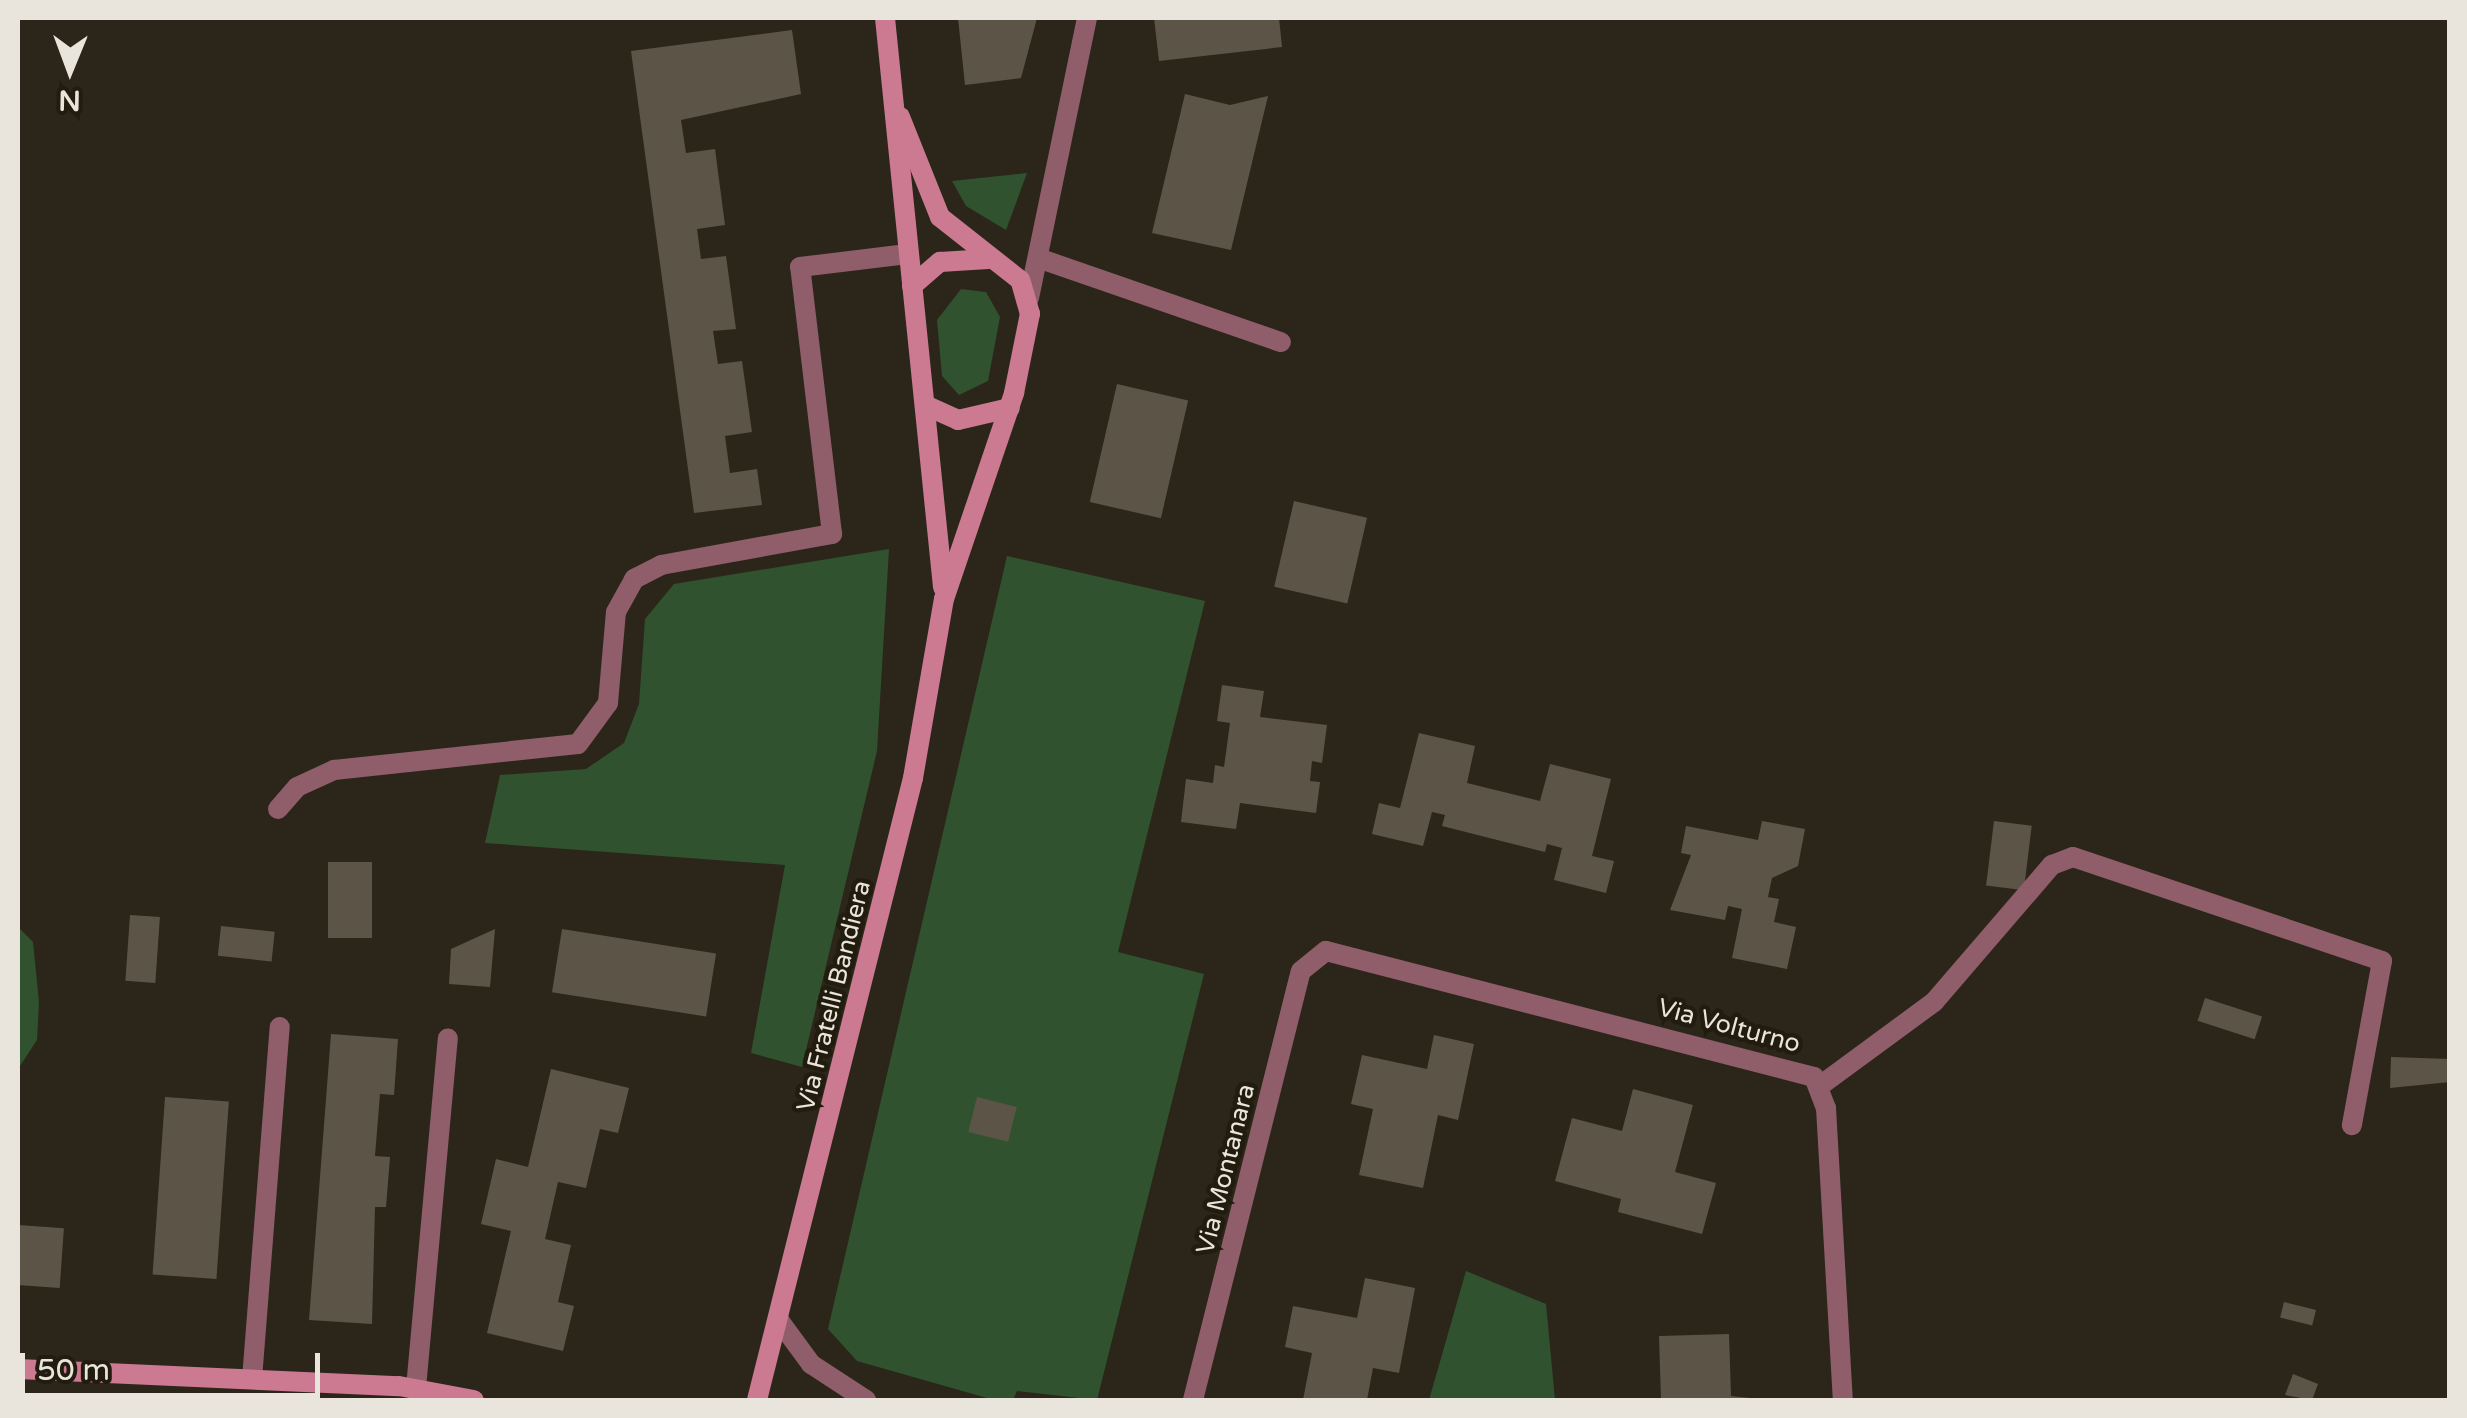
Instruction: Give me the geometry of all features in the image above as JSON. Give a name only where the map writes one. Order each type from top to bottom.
[{"type":"main road","name":"Via Fratelli Bandiera","points":[[885,18],[900,117],[907,254],[927,406],[944,600]]},
{"type":"main road","name":"Via Fratelli Bandiera","points":[[757,1400],[912,778],[944,600],[1010,408],[1029,298],[940,217],[900,117]]},
{"type":"main road","points":[[912,286],[940,262],[990,259]]},
{"type":"main road","points":[[927,406],[958,420],[1010,408]]},
{"type":"main road","points":[[18,1369],[416,1388],[474,1400]]},
{"type":"street","points":[[1029,298],[1086,18]]},
{"type":"street","points":[[278,808],[297,787],[334,770],[578,744],[608,703],[616,612],[634,580],[661,564],[832,534],[800,266],[907,254]]},
{"type":"street","points":[[1038,258],[1281,342]]},
{"type":"street","points":[[1820,1085],[1934,1002],[2052,865],[2073,857],[2382,961],[2352,1125]]},
{"type":"street","name":"Via Volturno","points":[[1313,954],[1342,953],[1781,1064],[1820,1085],[1843,1400]]},
{"type":"street","name":"Via Montanara","points":[[1194,1400],[1313,954]]},
{"type":"street","points":[[252,1379],[280,1027]]},
{"type":"street","points":[[416,1388],[448,1038]]},
{"type":"street","points":[[778,1318],[811,1364],[866,1400]]},
{"type":"green space","points":[[1027,173],[1006,230],[966,206],[952,181]]},
{"type":"green space","points":[[961,289],[986,292],[1000,317],[988,381],[959,395],[942,376],[937,320]]},
{"type":"green space","points":[[889,549],[877,751],[802,1067],[751,1053],[785,865],[485,843],[500,775],[586,769],[624,743],[639,704],[645,619],[674,584]]},
{"type":"green space","points":[[1007,556],[1205,601],[1118,952],[1204,974],[1097,1400],[1017,1391],[1013,1400],[994,1400],[857,1361],[828,1329]]},
{"type":"green space","points":[[18,927],[33,942],[39,1002],[37,1040],[18,1069]]},
{"type":"green space","points":[[1466,1271],[1546,1304],[1555,1400],[1429,1400]]},
{"type":"building","points":[[958,18],[1037,18],[1021,78],[965,85]]},
{"type":"building","points":[[1154,18],[1279,18],[1282,47],[1159,61]]},
{"type":"building","points":[[792,30],[801,94],[681,120],[686,153],[715,149],[725,225],[697,229],[701,259],[726,256],[736,329],[713,331],[718,364],[742,361],[752,432],[725,436],[730,473],[757,469],[762,505],[694,513],[631,51]]},
{"type":"building","points":[[1185,94],[1230,105],[1268,96],[1231,250],[1152,233]]},
{"type":"building","points":[[1117,384],[1188,400],[1161,518],[1090,502]]},
{"type":"building","points":[[1294,501],[1367,518],[1347,604],[1274,587]]},
{"type":"building","points":[[1222,685],[1264,691],[1260,717],[1327,725],[1322,763],[1312,761],[1310,781],[1320,782],[1316,813],[1240,803],[1236,829],[1181,822],[1186,779],[1213,783],[1215,765],[1224,767],[1230,723],[1217,721]]},
{"type":"building","points":[[1419,733],[1475,746],[1467,783],[1540,801],[1550,764],[1611,779],[1592,856],[1614,861],[1606,893],[1554,880],[1562,848],[1547,844],[1545,852],[1442,826],[1445,815],[1432,812],[1423,846],[1372,834],[1379,803],[1400,808]]},
{"type":"building","points":[[1762,821],[1805,829],[1798,866],[1772,878],[1768,897],[1779,899],[1774,922],[1796,927],[1787,969],[1732,958],[1742,909],[1728,906],[1725,920],[1670,910],[1691,855],[1681,853],[1686,826],[1758,840]]},
{"type":"building","points":[[1994,821],[2032,826],[2024,890],[1986,886]]},
{"type":"building","points":[[328,862],[372,862],[372,938],[328,938]]},
{"type":"building","points":[[130,915],[160,917],[155,983],[125,981]]},
{"type":"building","points":[[221,926],[275,932],[272,961],[218,956]]},
{"type":"building","points":[[495,929],[490,987],[449,984],[451,949]]},
{"type":"building","points":[[562,929],[716,953],[706,1017],[552,992]]},
{"type":"building","points":[[2205,998],[2262,1017],[2255,1039],[2198,1021]]},
{"type":"building","points":[[331,1034],[398,1039],[394,1095],[380,1094],[375,1156],[390,1157],[386,1207],[375,1207],[372,1324],[309,1320]]},
{"type":"building","points":[[1434,1035],[1474,1044],[1458,1120],[1438,1115],[1423,1188],[1359,1175],[1373,1109],[1351,1104],[1362,1055],[1427,1069]]},
{"type":"building","points":[[2391,1057],[2450,1059],[2450,1082],[2390,1088]]},
{"type":"building","points":[[551,1069],[629,1088],[618,1133],[600,1129],[586,1188],[558,1182],[545,1239],[571,1245],[558,1302],[574,1306],[563,1351],[487,1333],[511,1231],[481,1224],[496,1159],[528,1167]]},
{"type":"building","points":[[1633,1089],[1693,1105],[1675,1172],[1716,1183],[1702,1234],[1618,1212],[1621,1199],[1555,1181],[1572,1118],[1622,1131]]},
{"type":"building","points":[[165,1097],[229,1101],[216,1279],[153,1275]]},
{"type":"building","points":[[977,1097],[1017,1107],[1008,1142],[968,1132]]},
{"type":"building","points":[[18,1225],[64,1228],[60,1288],[18,1285]]},
{"type":"building","points":[[1365,1278],[1415,1288],[1399,1373],[1373,1368],[1367,1400],[1303,1400],[1312,1353],[1285,1347],[1293,1306],[1357,1318]]},
{"type":"building","points":[[2284,1302],[2316,1310],[2312,1326],[2280,1318]]},
{"type":"building","points":[[1729,1334],[1731,1396],[1770,1400],[1661,1400],[1659,1336]]},
{"type":"building","points":[[2293,1374],[2318,1384],[2312,1400],[2285,1395]]}]
